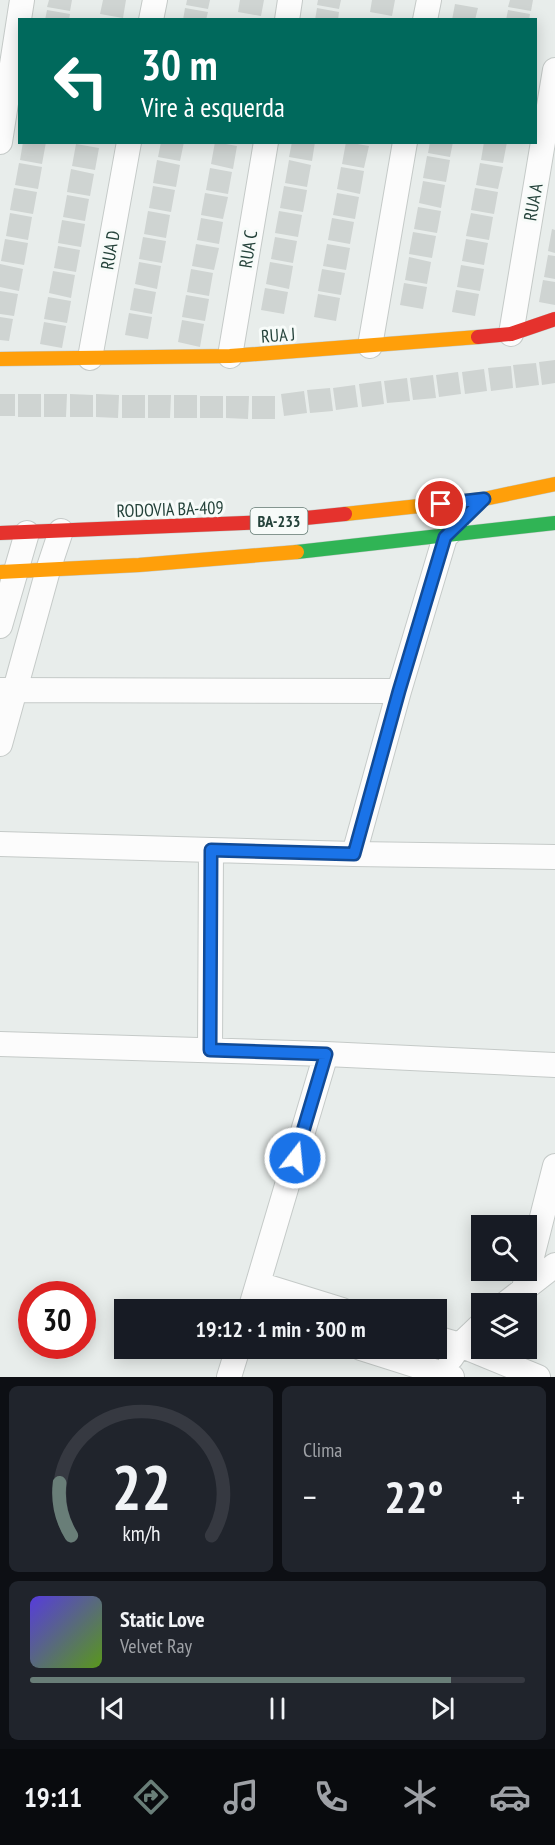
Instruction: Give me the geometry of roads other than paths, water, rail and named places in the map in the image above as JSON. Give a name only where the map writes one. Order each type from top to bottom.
[{"type":"street","points":[[19,18],[22,0]]},
{"type":"street","points":[[151,18],[155,0]]},
{"type":"street","points":[[286,18],[290,0]]},
{"type":"street","points":[[425,18],[429,0]]},
{"type":"street","points":[[0,142],[18,26]]},
{"type":"street","name":"RUA A","points":[[511,334],[555,70]]},
{"type":"street","name":"RUA D","points":[[90,358],[129,144]]},
{"type":"street","name":"RUA C","points":[[230,356],[266,144]]},
{"type":"street","points":[[370,346],[405,144]]},
{"type":"street","name":"RUA J","points":[[0,358],[230,356],[511,334],[555,319]]},
{"type":"street","name":"RODOVIA BA-409","points":[[0,533],[266,522],[484,499],[555,484]]},
{"type":"street","points":[[354,854],[445,537],[484,499]]},
{"type":"street","points":[[8,571],[188,561],[445,537],[555,523]]},
{"type":"street","points":[[0,744],[8,690],[61,531]]},
{"type":"street","points":[[0,626],[8,571],[27,533]]},
{"type":"street","points":[[8,690],[399,691]]},
{"type":"street","points":[[0,844],[555,857]]},
{"type":"street","points":[[210,1050],[211,850]]},
{"type":"street","points":[[0,1044],[326,1054],[555,1065]]},
{"type":"street","points":[[253,1299],[326,1054]]},
{"type":"street","points":[[524,1288],[555,1166]]},
{"type":"street","points":[[518,1293],[555,1265]]},
{"type":"street","points":[[258,1284],[306,1299]]},
{"type":"street","points":[[394,1359],[443,1375],[460,1345],[471,1334]]},
{"type":"street","points":[[447,1341],[538,1377]]},
{"type":"street","points":[[230,1377],[235,1359]]}]
